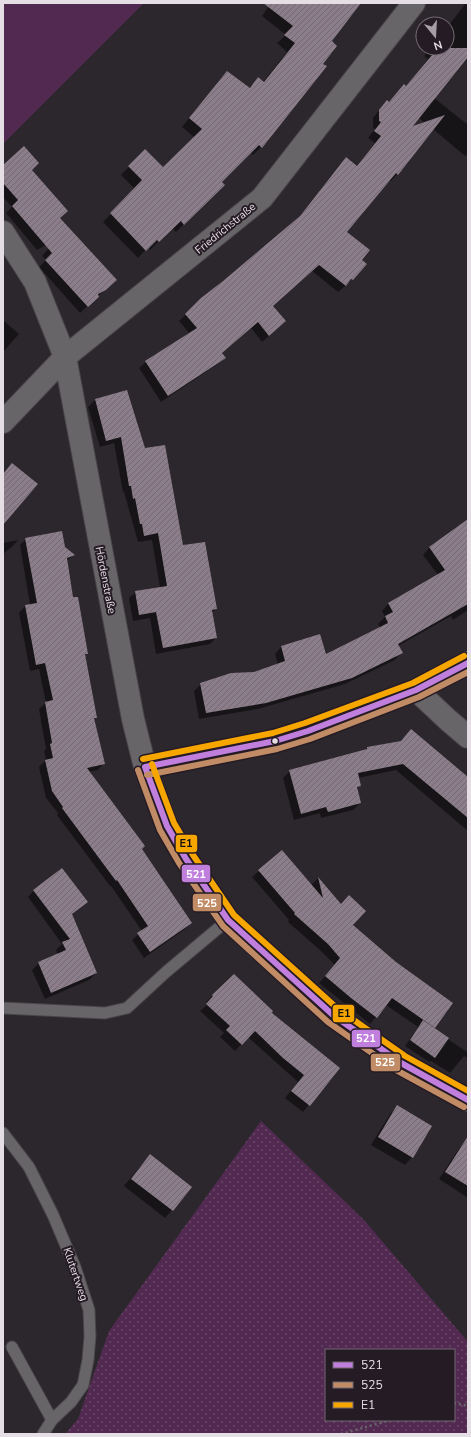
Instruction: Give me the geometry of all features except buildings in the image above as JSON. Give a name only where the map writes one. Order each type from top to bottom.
[{"type":"street","name":"Friedrichstraße","points":[[3,422],[65,358],[262,198],[414,3]]},
{"type":"street","name":"Hördenstraße","points":[[3,232],[35,282],[65,358],[127,688],[145,767],[167,826],[186,859],[228,920],[258,948],[333,1015],[402,1063],[468,1100]]},
{"type":"street","points":[[145,767],[275,741],[308,731],[416,690],[468,663]]},
{"type":"street","points":[[416,690],[468,737]]},
{"type":"lane","points":[[3,1008],[105,1013],[127,1008],[166,972],[228,920]]},
{"type":"lane","name":"Klutertweg","points":[[3,1133],[29,1167],[53,1215],[75,1267],[89,1310],[90,1336],[88,1360],[83,1385],[71,1402],[52,1420],[43,1434]]},
{"type":"lane","points":[[12,1347],[52,1420]]},
{"type":"path","points":[[455,1403],[468,1406]]},
{"type":"path","points":[[341,1434],[387,1421]]},
{"type":"shaded area","points":[[3,3],[144,3],[3,144]]},
{"type":"shaded area","points":[[261,1121],[364,1220],[468,1342],[468,1434],[65,1434],[78,1419],[109,1331]]},
{"type":"transit line","name":"E1","points":[[143,759],[273,733],[305,723],[413,683],[464,656]]},
{"type":"transit line","name":"521","points":[[145,767],[275,741],[308,731],[416,690],[468,663]]},
{"type":"transit line","name":"525","points":[[147,775],[277,749],[310,739],[419,697],[468,672]]},
{"type":"transit line","name":"E1","points":[[152,764],[174,823],[193,855],[234,915],[338,1009],[405,1056],[468,1091]]},
{"type":"transit line","name":"521","points":[[145,767],[167,826],[186,859],[228,920],[333,1015],[401,1063],[468,1100]]},
{"type":"transit line","name":"525","points":[[138,770],[160,830],[179,863],[223,926],[328,1022],[396,1070],[464,1107]]}]
